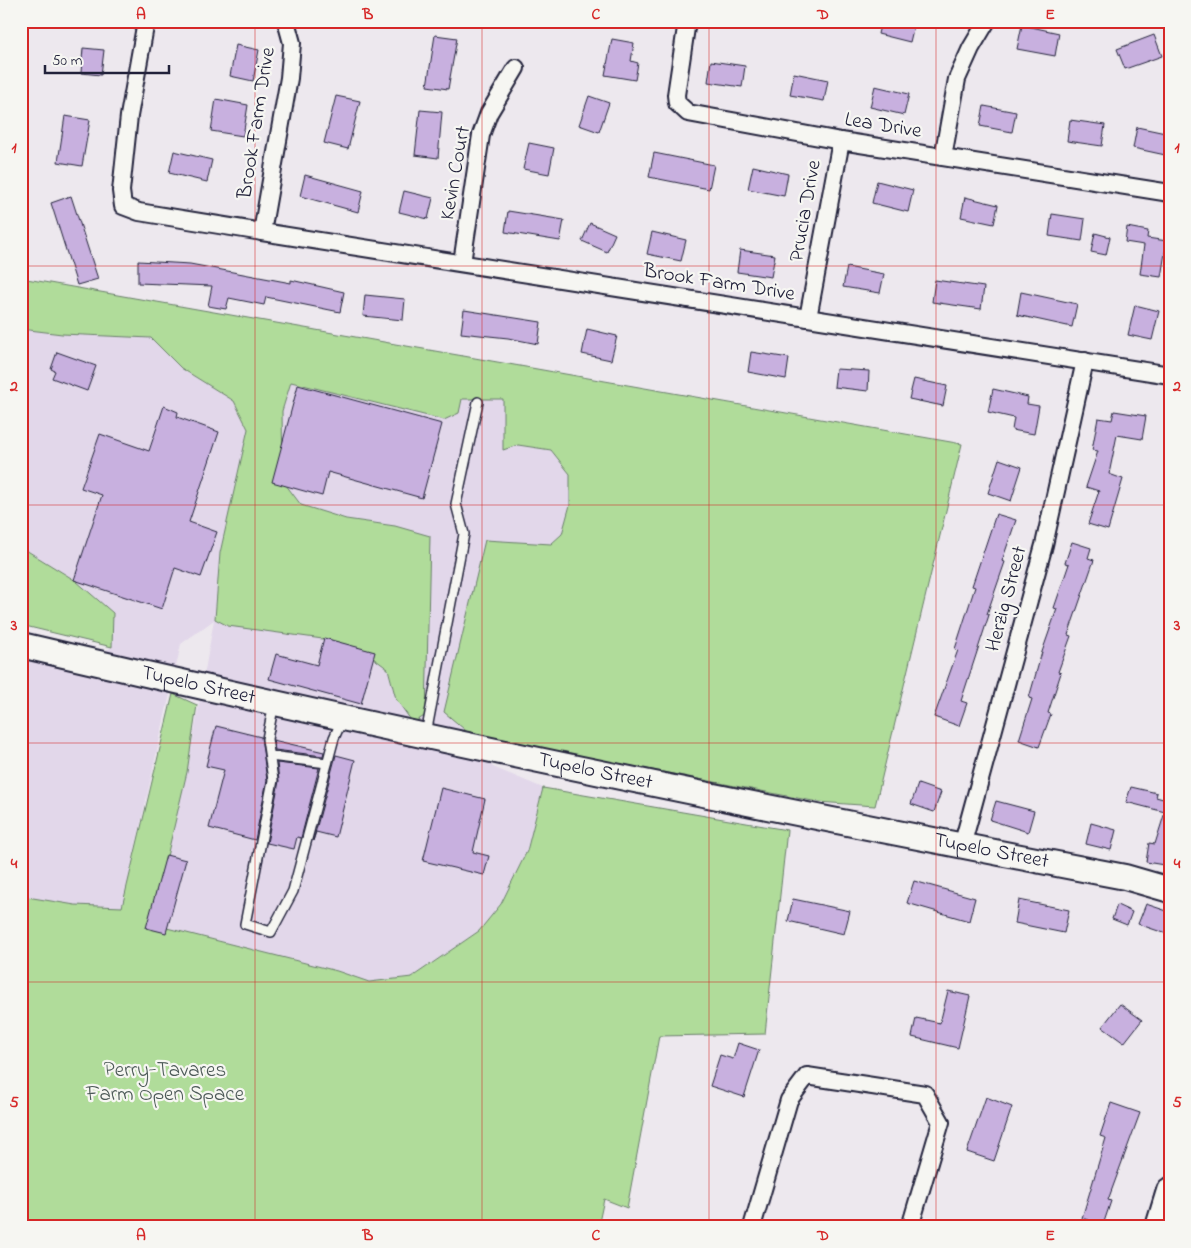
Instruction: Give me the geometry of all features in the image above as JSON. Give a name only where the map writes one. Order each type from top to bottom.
[{"type":"main road","name":"Tupelo Street","points":[[21,645],[426,737],[962,846],[1125,876],[1170,890]]},
{"type":"main road","points":[[1159,1227],[1170,1191]]},
{"type":"street","name":"Brook Farm Drive","points":[[146,21],[129,116],[121,191],[123,206],[139,212],[1170,375]]},
{"type":"street","name":"Brook Farm Drive","points":[[262,232],[289,78],[292,43],[286,21]]},
{"type":"street","name":"Lea Drive","points":[[687,21],[676,95],[676,103],[684,111],[706,118],[841,141],[1170,193]]},
{"type":"street","points":[[943,158],[957,79],[971,48],[987,21]]},
{"type":"street","name":"Kevin Court","points":[[462,263],[481,135],[489,113],[516,68]]},
{"type":"street","name":"Prucia Drive","points":[[808,318],[841,141]]},
{"type":"street","name":"Herzig Street","points":[[962,846],[1044,545],[1085,361]]},
{"type":"street","points":[[752,1227],[789,1100],[807,1076],[926,1094],[941,1122],[910,1227]]},
{"type":"lane","points":[[426,737],[464,534],[456,504],[478,402]]},
{"type":"lane","points":[[274,703],[267,739],[273,780],[245,924],[272,932],[293,891],[334,738],[343,718]]},
{"type":"lane","points":[[270,756],[327,763]]},
{"type":"shaded area","points":[[21,329],[62,334],[151,338],[181,368],[234,401],[248,429],[220,553],[215,619],[330,640],[361,649],[388,669],[396,699],[395,526],[346,519],[301,505],[283,481],[282,411],[291,382],[444,420],[462,399],[503,399],[518,445],[551,450],[570,474],[570,505],[562,534],[551,544],[471,735],[493,767],[543,788],[527,850],[501,904],[479,931],[412,977],[367,982],[337,971],[151,924],[187,772],[214,620],[181,644],[122,908],[75,905],[21,896],[21,659],[73,670],[112,647],[113,613],[76,581],[21,547]]},
{"type":"green space","points":[[21,278],[962,444],[875,806],[818,802],[471,735],[444,712],[485,540],[551,544],[562,534],[570,505],[570,474],[551,450],[518,445],[503,450],[503,399],[462,399],[459,413],[444,420],[291,382],[282,411],[283,481],[301,505],[346,519],[395,526],[430,536],[426,715],[413,723],[396,699],[388,669],[361,649],[330,640],[228,626],[215,619],[220,553],[248,429],[234,401],[181,368],[151,338],[62,334],[21,329]]},
{"type":"green space","points":[[21,547],[76,581],[113,613],[112,647],[21,625]]},
{"type":"green space","name":"Perry-Tavares Farm Open Space","points":[[173,694],[197,705],[187,772],[151,924],[337,971],[369,982],[412,977],[479,931],[501,904],[527,851],[543,788],[787,830],[765,1034],[659,1036],[627,1208],[604,1199],[598,1227],[21,1227],[21,896],[75,905],[122,907]]},
{"type":"building","points":[[881,21],[915,21],[910,42],[878,34]]},
{"type":"building","points":[[1022,25],[1059,33],[1055,56],[1017,49]]},
{"type":"building","points":[[435,35],[457,38],[448,89],[427,86]]},
{"type":"building","points":[[1154,35],[1162,56],[1125,69],[1117,49]]},
{"type":"building","points":[[612,39],[634,43],[631,61],[638,63],[635,80],[605,75]]},
{"type":"building","points":[[236,45],[259,50],[253,81],[230,76]]},
{"type":"building","points":[[83,48],[104,50],[101,75],[81,73]]},
{"type":"building","points":[[711,61],[745,66],[742,87],[708,82]]},
{"type":"building","points":[[794,73],[828,80],[824,101],[790,95]]},
{"type":"building","points":[[875,86],[909,94],[904,115],[870,107]]},
{"type":"building","points":[[336,96],[360,101],[348,149],[324,143]]},
{"type":"building","points":[[589,96],[609,103],[599,132],[579,125]]},
{"type":"building","points":[[216,99],[248,105],[243,136],[211,131]]},
{"type":"building","points":[[984,106],[1016,112],[1012,132],[980,126]]},
{"type":"building","points":[[420,110],[442,112],[438,158],[415,155]]},
{"type":"building","points":[[65,116],[90,120],[82,166],[58,162]]},
{"type":"building","points":[[1070,120],[1105,125],[1102,146],[1067,141]]},
{"type":"building","points":[[1137,127],[1170,134],[1170,156],[1133,148]]},
{"type":"building","points":[[529,143],[554,148],[549,174],[523,169]]},
{"type":"building","points":[[174,151],[212,160],[207,182],[169,173]]},
{"type":"building","points":[[654,153],[714,165],[709,189],[649,177]]},
{"type":"building","points":[[753,166],[788,174],[784,196],[748,189]]},
{"type":"building","points":[[305,175],[363,191],[358,212],[300,196]]},
{"type":"building","points":[[877,181],[913,190],[908,212],[872,203]]},
{"type":"building","points":[[404,191],[433,198],[428,219],[399,212]]},
{"type":"building","points":[[71,196],[98,279],[77,285],[51,203]]},
{"type":"building","points":[[965,197],[998,205],[994,224],[961,217]]},
{"type":"building","points":[[508,211],[564,220],[560,241],[505,232]]},
{"type":"building","points":[[1052,214],[1085,219],[1082,241],[1049,236]]},
{"type":"building","points":[[590,223],[615,234],[607,252],[582,241]]},
{"type":"building","points":[[1127,227],[1148,231],[1147,238],[1167,241],[1161,277],[1140,274],[1144,245],[1125,242]]},
{"type":"building","points":[[652,232],[686,240],[681,261],[647,254]]},
{"type":"building","points":[[1095,233],[1110,237],[1106,255],[1091,252]]},
{"type":"building","points":[[740,250],[775,255],[771,277],[737,272]]},
{"type":"building","points":[[138,261],[190,264],[291,283],[291,280],[344,292],[340,312],[266,297],[264,305],[229,298],[226,309],[208,306],[212,286],[138,283]]},
{"type":"building","points":[[847,267],[884,274],[880,293],[843,287]]},
{"type":"building","points":[[935,280],[984,287],[981,309],[932,302]]},
{"type":"building","points":[[1021,292],[1077,304],[1072,327],[1017,315]]},
{"type":"building","points":[[365,295],[405,299],[403,320],[363,316]]},
{"type":"building","points":[[1135,305],[1159,311],[1152,340],[1128,335]]},
{"type":"building","points":[[464,310],[541,322],[538,344],[508,338],[461,333]]},
{"type":"building","points":[[587,329],[617,336],[611,360],[582,354]]},
{"type":"building","points":[[57,352],[96,366],[87,391],[52,378],[55,371],[51,369]]},
{"type":"building","points":[[751,352],[789,358],[786,379],[748,372]]},
{"type":"building","points":[[836,369],[869,371],[868,391],[834,387]]},
{"type":"building","points":[[914,379],[947,386],[943,406],[909,399]]},
{"type":"building","points":[[298,385],[442,424],[422,498],[328,472],[322,496],[272,482]]},
{"type":"building","points":[[993,389],[1028,397],[1027,404],[1039,406],[1034,434],[1012,430],[1014,418],[988,412]]},
{"type":"building","points":[[164,406],[178,412],[177,417],[219,432],[189,522],[217,532],[201,577],[175,568],[162,609],[74,580],[102,495],[81,488],[100,434],[149,451]]},
{"type":"building","points":[[1114,411],[1146,416],[1142,439],[1117,435],[1109,474],[1123,479],[1108,530],[1088,524],[1099,491],[1086,487],[1098,451],[1092,450],[1098,418],[1112,420]]},
{"type":"building","points":[[999,459],[1022,467],[1011,501],[988,493]]},
{"type":"building","points":[[996,514],[1016,520],[1002,561],[1005,562],[987,614],[989,615],[961,701],[967,703],[959,726],[934,717],[958,650],[955,649],[975,587],[972,586]]},
{"type":"building","points":[[1072,542],[1091,548],[1088,558],[1094,560],[1068,635],[1071,636],[1058,672],[1061,673],[1048,713],[1051,714],[1039,747],[1019,740],[1032,699],[1029,698],[1042,652],[1057,609],[1054,608],[1069,564],[1065,563]]},
{"type":"building","points":[[324,638],[375,652],[361,704],[269,679],[276,654],[317,665]]},
{"type":"building","points":[[216,726],[261,737],[267,780],[255,840],[209,828],[224,770],[206,766]]},
{"type":"building","points":[[273,740],[324,752],[323,756],[275,750]]},
{"type":"building","points":[[336,755],[355,760],[336,837],[316,832],[313,841]]},
{"type":"building","points":[[277,763],[319,768],[301,838],[297,837],[294,849],[267,843],[279,781]]},
{"type":"building","points":[[918,784],[941,792],[934,812],[911,804]]},
{"type":"building","points":[[1131,787],[1157,793],[1156,797],[1170,801],[1170,866],[1146,862],[1149,843],[1155,844],[1165,812],[1126,802]]},
{"type":"building","points":[[441,788],[485,799],[473,852],[489,856],[484,875],[423,861]]},
{"type":"building","points":[[996,801],[1034,811],[1028,832],[990,820]]},
{"type":"building","points":[[1091,823],[1116,830],[1111,850],[1086,844]]},
{"type":"building","points":[[166,855],[186,860],[166,933],[146,928]]},
{"type":"building","points":[[914,881],[975,898],[969,921],[907,903]]},
{"type":"building","points":[[793,899],[850,911],[844,934],[788,921]]},
{"type":"building","points":[[1019,900],[1069,910],[1064,933],[1015,923]]},
{"type":"building","points":[[1146,904],[1170,912],[1170,935],[1138,924]]},
{"type":"building","points":[[1117,905],[1132,912],[1127,925],[1112,919]]},
{"type":"building","points":[[948,991],[970,996],[958,1048],[912,1037],[916,1018],[940,1023]]},
{"type":"building","points":[[1120,1004],[1142,1020],[1124,1043],[1102,1027]]},
{"type":"building","points":[[738,1043],[759,1050],[744,1097],[710,1086],[720,1055],[733,1059]]},
{"type":"building","points":[[986,1097],[1012,1107],[994,1161],[967,1152]]},
{"type":"building","points":[[1111,1103],[1140,1113],[1108,1200],[1111,1201],[1103,1225],[1082,1218],[1106,1138],[1100,1136]]}]
